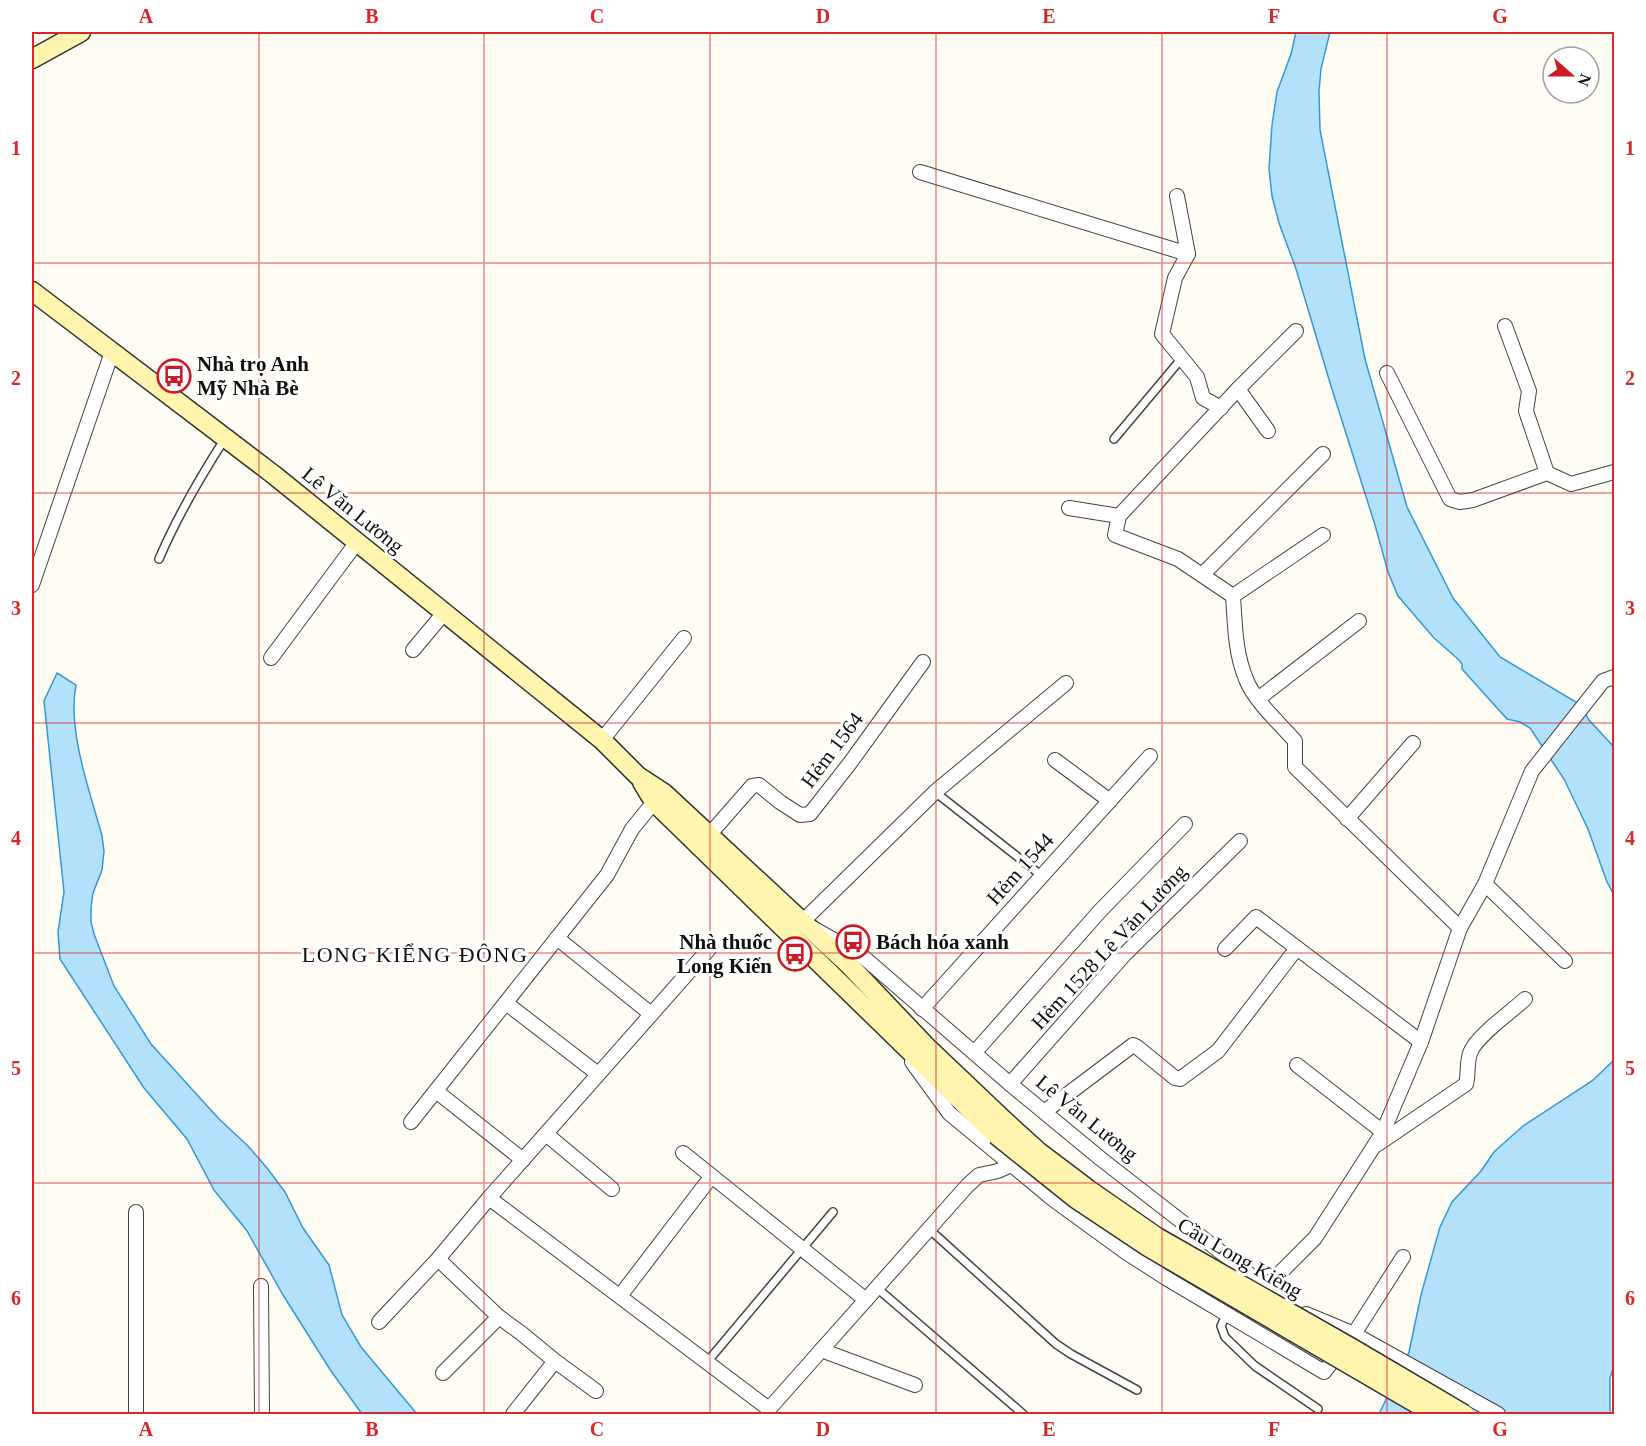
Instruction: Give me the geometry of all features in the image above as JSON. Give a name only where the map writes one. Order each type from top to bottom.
[{"type":"main road","points":[[32,59],[81,32]]},
{"type":"main road","name":"Lê Văn Lương","points":[[32,291],[274,475],[442,616],[602,740],[638,776],[664,793],[850,966],[1001,1129]]},
{"type":"main road","name":"Lê Văn Lương","points":[[638,776],[654,802],[895,1038],[1001,1129]]},
{"type":"main road","name":"Cầu Long Kiểng","points":[[1001,1129],[1076,1199],[1148,1247],[1434,1414]]},
{"type":"main road","name":"Cầu Long Kiểng","points":[[1001,1129],[1039,1152],[1157,1237],[1464,1414]]},
{"type":"street","points":[[920,172],[1188,254]]},
{"type":"street","points":[[1177,196],[1188,254],[1175,278],[1162,334],[1197,376],[1203,398],[1221,408]]},
{"type":"street","points":[[1505,326],[1529,391],[1526,411],[1547,473]]},
{"type":"street","points":[[1296,331],[1238,389],[1119,516],[1115,535],[1178,559],[1233,596],[1237,645],[1246,681],[1258,699],[1295,741],[1295,767],[1460,928]]},
{"type":"street","points":[[32,585],[112,352]]},
{"type":"street","points":[[1387,373],[1450,499],[1460,502],[1473,500],[1547,473],[1571,484],[1614,472]]},
{"type":"street","points":[[1238,389],[1268,431]]},
{"type":"street","points":[[1202,574],[1323,454]]},
{"type":"street","points":[[1069,508],[1119,516]]},
{"type":"street","points":[[1233,596],[1323,535]]},
{"type":"street","points":[[271,658],[355,545]]},
{"type":"street","points":[[414,647],[442,616]]},
{"type":"street","points":[[1258,699],[1359,621]]},
{"type":"street","points":[[602,740],[684,638]]},
{"type":"street","name":"Hẻm 1564","points":[[710,834],[752,786],[759,785],[800,814],[810,814],[923,662]]},
{"type":"street","points":[[1265,1288],[1315,1239],[1383,1132],[1420,1042],[1460,928],[1485,884],[1532,771],[1609,679]]},
{"type":"street","points":[[802,922],[935,792],[1066,683]]},
{"type":"street","points":[[1347,819],[1413,743]]},
{"type":"street","name":"Hẻm 1544","points":[[922,1009],[1150,756]]},
{"type":"street","points":[[1055,760],[1110,801]]},
{"type":"street","points":[[411,1122],[607,875],[632,829],[654,802]]},
{"type":"street","points":[[975,1052],[1100,911],[1185,824]]},
{"type":"street","name":"Hẻm 1528 Lê Văn Lương","points":[[1010,1084],[1124,955],[1240,841]]},
{"type":"street","points":[[1485,884],[1565,961]]},
{"type":"street","points":[[1225,949],[1256,917],[1420,1042]]},
{"type":"street","name":"Lê Văn Lương","points":[[802,922],[861,955],[1010,1084],[1265,1288],[1306,1314],[1354,1334],[1498,1414]]},
{"type":"street","points":[[557,938],[651,1014]]},
{"type":"street","points":[[1044,1112],[1133,1045],[1175,1078],[1180,1079],[1218,1051],[1297,948]]},
{"type":"street","points":[[379,1323],[438,1259],[522,1160],[709,949]]},
{"type":"street","points":[[1374,1147],[1466,1084],[1470,1053],[1478,1041],[1525,999]]},
{"type":"street","points":[[506,1003],[598,1074]]},
{"type":"street","name":"Lê Văn Lương","points":[[895,1038],[950,1113],[1011,1166],[1127,1253],[1226,1315],[1324,1372],[1354,1334]]},
{"type":"street","points":[[1297,1065],[1383,1132]]},
{"type":"street","points":[[436,1091],[522,1160]]},
{"type":"street","points":[[546,1134],[612,1189]]},
{"type":"street","points":[[683,1153],[866,1300]]},
{"type":"street","points":[[489,1198],[708,1361],[771,1413],[821,1350],[979,1175],[1011,1166]]},
{"type":"street","points":[[620,1296],[711,1177]]},
{"type":"street","points":[[136,1212],[136,1414]]},
{"type":"street","points":[[1354,1334],[1403,1257]]},
{"type":"street","points":[[438,1259],[499,1317],[596,1391]]},
{"type":"street","points":[[261,1286],[262,1414]]},
{"type":"street","points":[[443,1373],[499,1317]]},
{"type":"street","points":[[821,1350],[915,1385]]},
{"type":"street","points":[[513,1414],[555,1361]]},
{"type":"lane","points":[[1114,439],[1182,358]]},
{"type":"lane","points":[[159,559],[174,524],[225,438]]},
{"type":"lane","points":[[935,792],[1042,876]]},
{"type":"lane","points":[[708,1361],[833,1212]]},
{"type":"lane","points":[[929,1229],[1056,1344],[1137,1390]]},
{"type":"lane","points":[[877,1288],[1023,1414]]},
{"type":"lane","points":[[1226,1315],[1221,1326],[1225,1337],[1255,1366],[1318,1409]]},
{"type":"water","points":[[1296,32],[1330,32],[1321,69],[1320,130],[1365,359],[1407,507],[1453,598],[1500,657],[1581,705],[1589,720],[1614,747],[1614,895],[1588,829],[1564,779],[1530,728],[1520,722],[1507,719],[1462,669],[1459,660],[1434,638],[1398,596],[1388,572],[1272,196],[1269,169],[1272,125],[1277,92],[1291,54]]},
{"type":"water","points":[[57,673],[76,685],[74,703],[77,741],[104,851],[102,870],[93,893],[91,922],[114,986],[151,1044],[219,1119],[248,1146],[285,1192],[303,1228],[329,1265],[342,1315],[361,1347],[417,1414],[362,1414],[331,1371],[283,1295],[247,1231],[214,1190],[187,1139],[144,1088],[60,959],[58,932],[64,892],[44,701]]},
{"type":"water","points":[[1614,1060],[1614,1366],[1610,1378],[1610,1414],[1379,1414],[1409,1352],[1421,1295],[1440,1227],[1452,1202],[1481,1171],[1494,1152],[1523,1126],[1592,1081]]},
{"type":"place","name":"Nhà trọ Anh Mỹ Nhà Bè","points":[[174,376]]},
{"type":"place","name":"Bách hóa xanh","points":[[853,942]]},
{"type":"place","name":"Nhà thuốc Long Kiển","points":[[795,954]]},
{"type":"district","name":"LONG KIỂNG ĐÔNG","points":[[415,954]]}]
